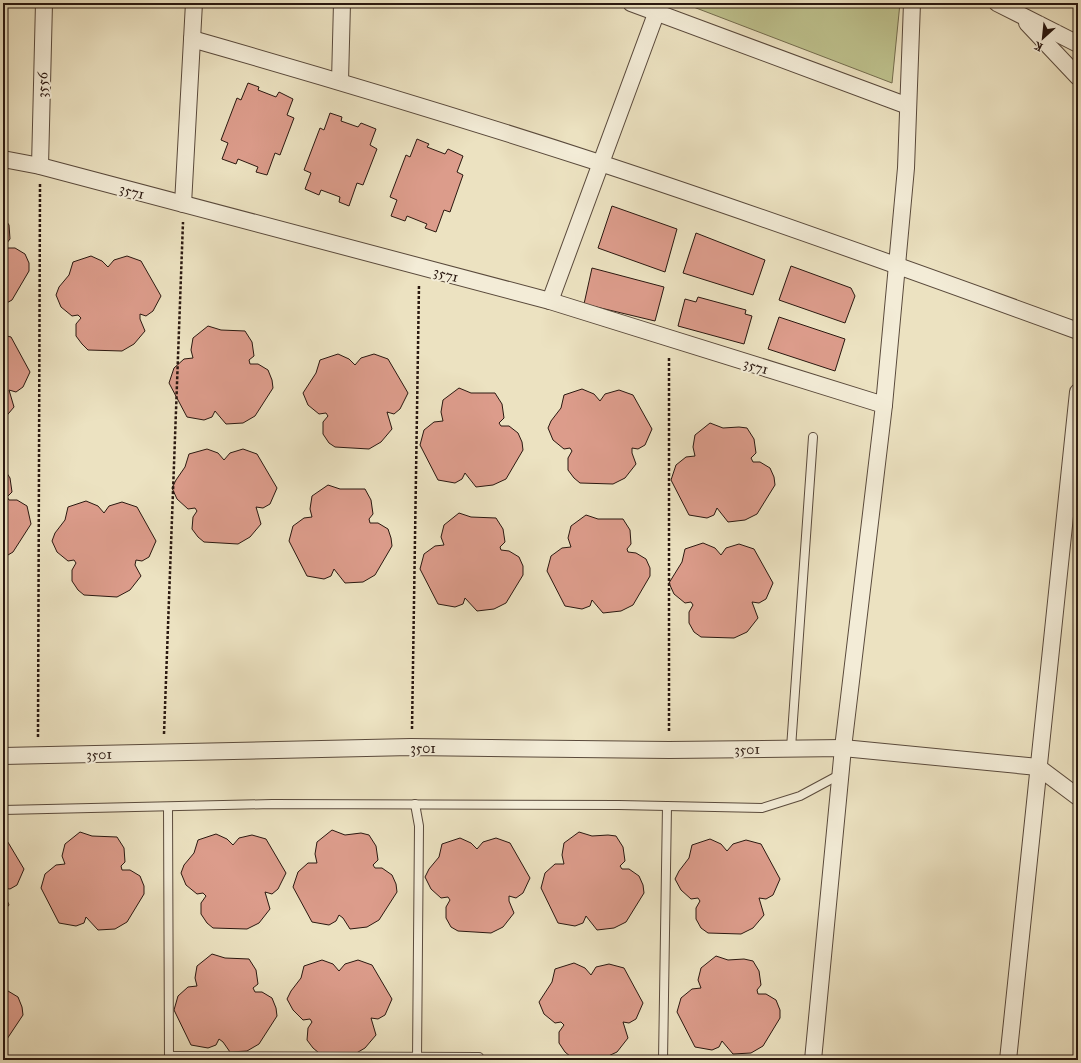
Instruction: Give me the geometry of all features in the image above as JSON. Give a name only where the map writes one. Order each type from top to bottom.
[{"type":"street","name":"3556","points":[[40,166],[44,3]]},
{"type":"street","points":[[184,204],[194,3]]},
{"type":"street","points":[[340,81],[342,3]]},
{"type":"street","points":[[632,3],[658,8],[908,106]]},
{"type":"street","points":[[813,1060],[843,748],[884,405],[906,168],[912,3]]},
{"type":"street","points":[[997,3],[1078,44]]},
{"type":"street","points":[[550,301],[658,8]]},
{"type":"street","points":[[1019,14],[1078,77]]},
{"type":"street","points":[[192,39],[340,81],[601,163],[897,265],[1078,331]]},
{"type":"street","name":"3571","points":[[3,159],[40,166],[550,301],[884,405]]},
{"type":"street","points":[[1008,1060],[1078,392]]},
{"type":"street","name":"3501","points":[[3,756],[411,748],[669,750],[843,748],[1038,767]]},
{"type":"street","points":[[1038,767],[1078,797]]},
{"type":"lane","points":[[791,748],[813,437]]},
{"type":"lane","points":[[3,810],[272,804],[667,806],[762,808],[800,796],[841,774]]},
{"type":"lane","points":[[415,804],[419,826],[417,1058]]},
{"type":"lane","points":[[663,1060],[667,806]]},
{"type":"lane","points":[[168,807],[169,1058],[479,1057]]},
{"type":"path","points":[[38,756],[40,166]]},
{"type":"path","points":[[163,753],[184,204]]},
{"type":"path","points":[[411,748],[419,266]]},
{"type":"path","points":[[669,338],[669,750]]},
{"type":"green space","points":[[683,3],[900,3],[892,83]]},
{"type":"building","points":[[248,83],[259,87],[258,90],[276,97],[279,92],[293,99],[287,115],[294,118],[280,155],[275,153],[267,175],[256,172],[258,167],[238,159],[236,164],[222,159],[228,143],[221,140],[237,98],[241,100]]},
{"type":"building","points":[[330,113],[342,117],[341,121],[358,127],[361,123],[376,129],[370,145],[377,149],[363,185],[357,183],[349,206],[339,202],[340,197],[321,190],[319,195],[305,189],[311,173],[304,170],[320,128],[324,130]]},
{"type":"building","points":[[417,139],[429,144],[427,147],[445,154],[448,149],[463,156],[457,172],[463,175],[450,212],[444,210],[436,232],[425,228],[427,224],[407,216],[405,221],[391,216],[397,200],[390,197],[406,155],[410,157]]},
{"type":"building","points":[[612,206],[677,229],[665,272],[598,248]]},
{"type":"building","points":[[3,216],[9,225],[10,239],[6,244],[7,248],[15,248],[25,254],[29,263],[29,271],[12,300],[3,305]]},
{"type":"building","points":[[696,233],[765,260],[753,295],[683,273]]},
{"type":"building","points":[[91,256],[102,261],[108,267],[114,260],[127,256],[141,261],[161,296],[153,311],[146,316],[140,314],[140,319],[145,331],[134,344],[122,351],[88,350],[76,336],[76,324],[81,318],[78,315],[72,316],[61,307],[56,295],[59,287],[69,275],[73,262]]},
{"type":"building","points":[[791,266],[851,288],[855,296],[845,323],[779,300]]},
{"type":"building","points":[[592,268],[664,287],[655,321],[584,304]]},
{"type":"building","points":[[698,297],[746,310],[745,314],[752,316],[744,344],[678,326],[685,299],[696,302]]},
{"type":"building","points":[[779,317],[845,339],[835,371],[768,349]]},
{"type":"building","points":[[208,326],[221,330],[245,331],[252,342],[254,356],[249,360],[250,364],[258,364],[268,370],[272,380],[273,388],[255,416],[243,423],[226,424],[215,411],[212,417],[204,420],[187,417],[169,383],[174,368],[184,359],[193,358],[191,350],[193,338]]},
{"type":"building","points":[[3,335],[11,337],[30,372],[23,387],[16,392],[9,390],[14,407],[3,420]]},
{"type":"building","points":[[338,354],[349,359],[355,365],[361,358],[374,354],[388,359],[408,393],[400,409],[394,414],[387,412],[392,429],[381,442],[369,449],[335,447],[329,443],[323,434],[323,422],[328,416],[326,413],[319,414],[308,405],[303,393],[316,373],[320,360]]},
{"type":"building","points":[[459,388],[471,393],[495,393],[502,404],[504,418],[499,423],[501,426],[509,426],[518,433],[522,442],[523,450],[506,479],[493,485],[476,487],[465,473],[462,479],[455,483],[438,480],[420,445],[424,430],[434,422],[443,421],[441,412],[443,400]]},
{"type":"building","points":[[582,389],[594,394],[600,401],[605,394],[619,390],[633,395],[652,429],[645,445],[638,449],[632,448],[632,453],[636,464],[625,478],[613,484],[580,483],[574,478],[568,470],[568,458],[572,451],[570,448],[564,449],[553,440],[548,428],[551,421],[561,408],[564,395]]},
{"type":"building","points":[[710,423],[723,428],[747,428],[754,439],[756,453],[751,458],[753,462],[760,462],[770,468],[774,477],[775,485],[757,514],[745,520],[728,522],[717,508],[714,515],[707,518],[689,515],[671,480],[676,465],[686,457],[695,456],[693,447],[695,435]]},
{"type":"building","points":[[207,449],[218,453],[224,460],[230,453],[243,449],[257,454],[277,488],[270,504],[263,508],[256,507],[261,524],[250,537],[238,544],[204,542],[198,537],[192,529],[193,517],[197,511],[195,508],[188,509],[177,499],[172,488],[185,467],[189,454]]},
{"type":"building","points":[[3,467],[10,478],[12,492],[7,497],[9,500],[17,500],[27,506],[31,524],[13,552],[3,558]]},
{"type":"building","points":[[328,485],[340,489],[365,489],[371,500],[373,514],[369,519],[370,523],[378,523],[388,529],[392,546],[375,575],[363,582],[345,583],[334,569],[331,576],[324,579],[307,576],[289,541],[293,526],[304,518],[312,517],[310,509],[312,496]]},
{"type":"building","points":[[86,501],[98,506],[104,513],[109,506],[122,502],[137,507],[156,541],[149,557],[142,561],[136,560],[135,565],[141,576],[130,590],[117,597],[84,595],[78,590],[72,581],[72,570],[76,563],[74,560],[68,561],[57,552],[52,541],[55,533],[65,520],[68,507]]},
{"type":"building","points":[[459,513],[471,517],[496,518],[503,529],[505,542],[500,547],[501,550],[509,551],[519,557],[523,566],[523,575],[506,603],[494,609],[477,611],[465,598],[463,604],[455,607],[438,604],[420,569],[424,554],[435,546],[444,545],[441,537],[444,525]]},
{"type":"building","points":[[586,515],[598,519],[623,519],[630,530],[631,544],[627,549],[628,552],[636,553],[646,559],[650,568],[650,576],[633,605],[621,611],[603,613],[592,600],[590,606],[582,609],[565,606],[547,571],[551,556],[562,548],[571,547],[568,538],[571,526]]},
{"type":"building","points":[[703,543],[715,548],[721,555],[726,548],[739,544],[754,549],[773,583],[766,599],[759,603],[752,602],[758,618],[747,632],[734,638],[701,637],[694,632],[689,623],[689,612],[693,605],[691,602],[685,603],[674,594],[669,583],[682,562],[685,549]]},
{"type":"building","points":[[332,830],[345,835],[361,833],[369,835],[376,846],[378,860],[373,865],[375,868],[382,868],[392,875],[396,884],[397,892],[379,920],[367,927],[350,929],[343,918],[339,915],[336,921],[329,925],[312,922],[293,887],[298,872],[308,863],[317,863],[315,854],[317,842]]},
{"type":"building","points":[[80,832],[92,836],[117,837],[124,848],[125,862],[121,866],[122,870],[130,870],[140,876],[144,886],[144,894],[127,922],[115,929],[98,930],[86,917],[84,923],[76,926],[59,923],[41,888],[45,874],[56,865],[65,864],[62,856],[65,844]]},
{"type":"building","points":[[579,832],[592,836],[616,836],[623,847],[625,861],[620,866],[622,869],[629,869],[639,876],[643,885],[644,893],[626,922],[614,928],[597,930],[586,916],[583,923],[575,926],[558,923],[541,888],[545,873],[555,864],[564,864],[562,855],[564,843]]},
{"type":"building","points":[[3,834],[24,869],[17,885],[10,889],[4,888],[4,893],[9,905],[3,912]]},
{"type":"building","points":[[216,834],[227,839],[233,845],[239,838],[252,835],[266,839],[286,873],[278,889],[272,894],[265,892],[270,909],[259,923],[247,929],[213,928],[207,923],[201,914],[201,903],[206,896],[203,893],[197,894],[186,885],[181,873],[184,865],[194,853],[198,840]]},
{"type":"building","points":[[460,838],[471,843],[477,849],[483,842],[496,838],[510,843],[530,878],[523,893],[516,898],[509,896],[509,901],[514,913],[503,927],[491,933],[458,931],[451,927],[446,918],[446,907],[450,900],[448,897],[441,898],[431,889],[425,877],[429,869],[439,857],[442,844]]},
{"type":"building","points":[[710,839],[721,844],[727,851],[733,844],[746,840],[761,844],[780,879],[773,895],[766,899],[759,898],[764,915],[753,928],[741,934],[708,933],[701,928],[696,919],[696,908],[700,901],[698,898],[691,899],[681,890],[675,879],[689,858],[692,845]]},
{"type":"building","points":[[212,954],[225,958],[249,959],[256,970],[258,984],[253,988],[255,992],[262,992],[272,998],[276,1008],[277,1016],[259,1044],[247,1051],[230,1052],[219,1039],[216,1045],[208,1048],[191,1045],[174,1010],[178,996],[188,987],[197,986],[195,978],[197,966]]},
{"type":"building","points":[[716,956],[728,960],[744,959],[753,961],[759,971],[761,985],[757,990],[758,994],[766,994],[776,1000],[780,1010],[780,1018],[763,1046],[751,1053],[733,1054],[722,1041],[719,1047],[712,1050],[695,1047],[677,1012],[681,998],[692,989],[701,988],[698,980],[701,968]]},
{"type":"building","points":[[322,960],[333,964],[339,971],[345,964],[358,960],[372,965],[392,999],[385,1015],[378,1019],[371,1018],[376,1035],[365,1048],[353,1055],[319,1053],[313,1048],[307,1040],[308,1028],[312,1022],[310,1019],[303,1020],[293,1010],[287,999],[301,978],[304,966]]},
{"type":"building","points":[[574,963],[585,968],[591,975],[596,967],[609,964],[624,968],[643,1003],[636,1019],[629,1023],[623,1022],[628,1038],[617,1052],[604,1058],[571,1057],[565,1052],[559,1043],[559,1032],[564,1025],[561,1022],[555,1023],[544,1014],[539,1002],[552,982],[555,969]]},
{"type":"building","points":[[3,991],[8,991],[18,997],[23,1015],[3,1045]]}]
